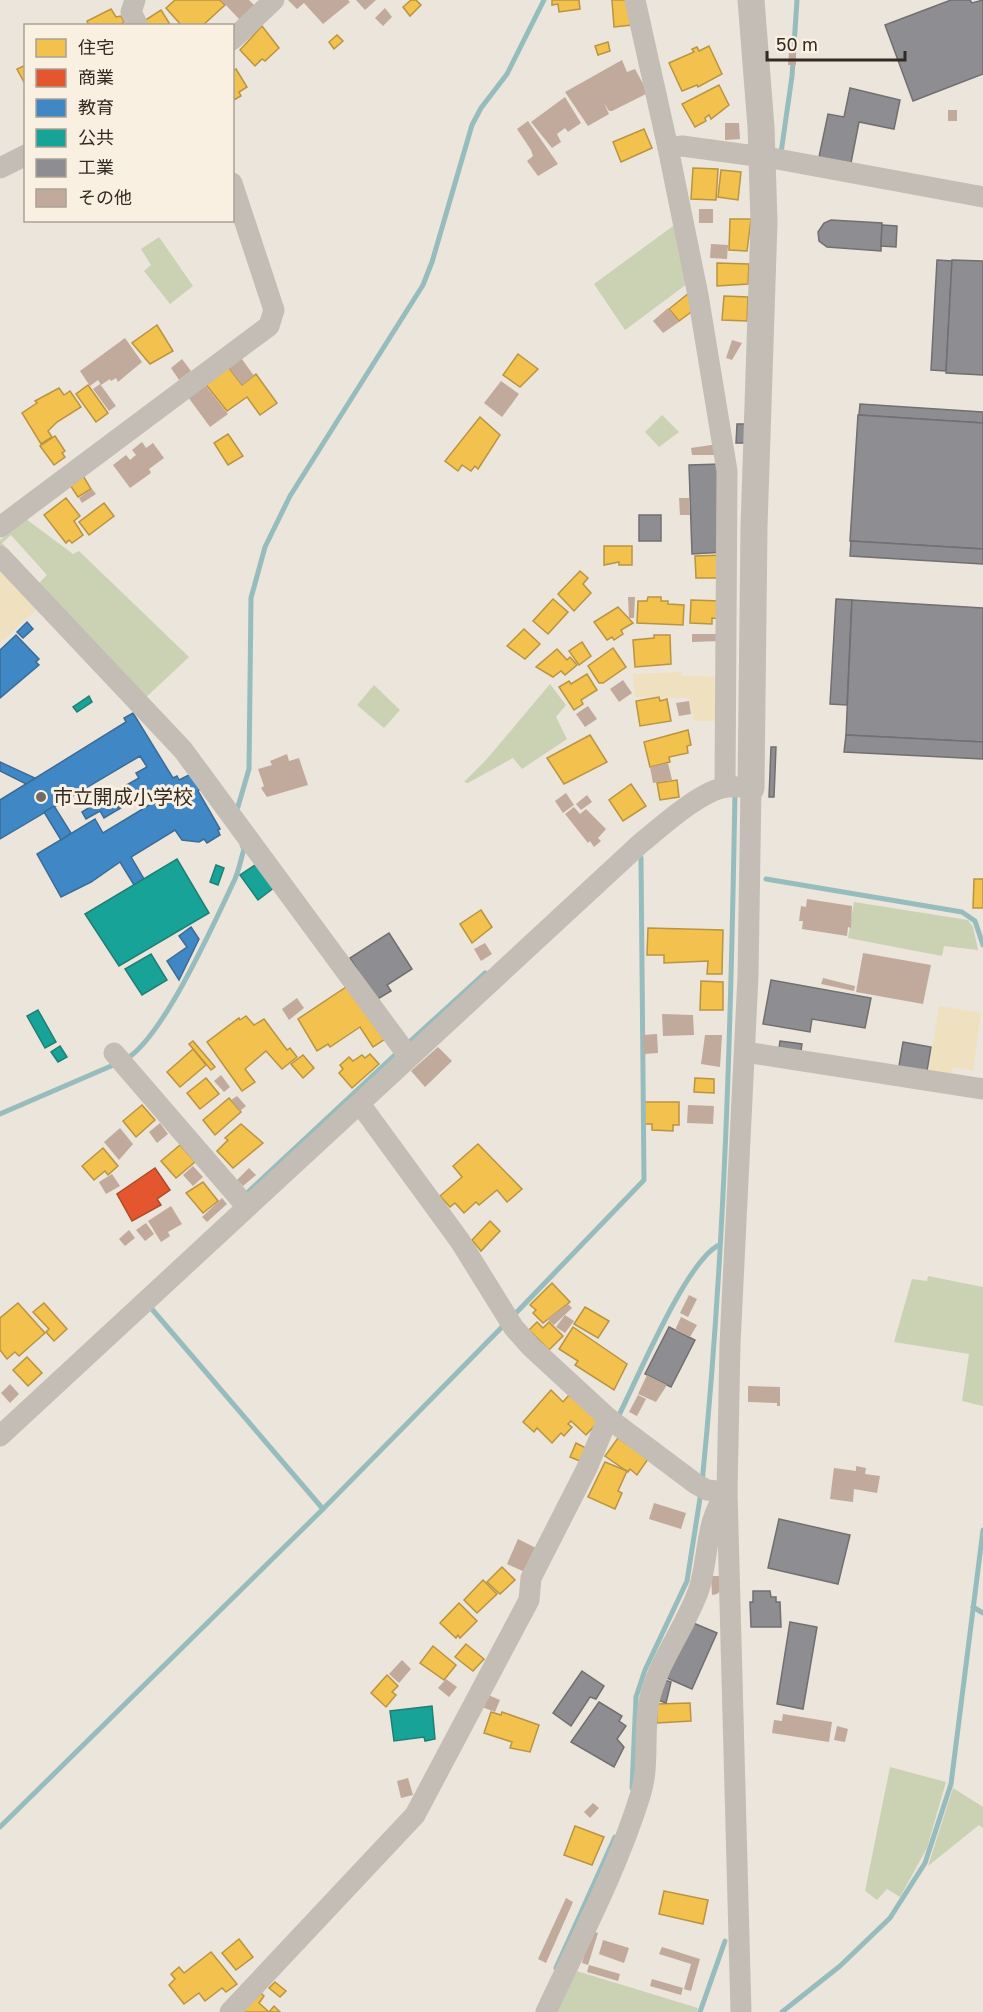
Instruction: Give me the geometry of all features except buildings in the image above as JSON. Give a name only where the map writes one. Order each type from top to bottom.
[{"type":"street","points":[[135,0],[131,12],[137,24]]},
{"type":"street","points":[[234,38],[274,0]]},
{"type":"street","points":[[635,0],[674,147],[727,471],[733,784],[745,1052],[730,1344],[710,1489],[741,2012]]},
{"type":"street","points":[[733,784],[754,527],[763,312],[763,157],[751,0]]},
{"type":"street","points":[[674,147],[763,157],[983,197]]},
{"type":"street","points":[[0,168],[24,156]]},
{"type":"street","points":[[0,527],[269,326],[274,310],[234,189]]},
{"type":"street","points":[[0,556],[183,750],[405,1051]]},
{"type":"street","points":[[0,1436],[242,1202],[360,1104],[405,1051],[676,814],[733,784]]},
{"type":"street","points":[[745,1052],[983,1089]]},
{"type":"street","points":[[119,1059],[242,1202]]},
{"type":"street","points":[[360,1104],[460,1241],[514,1328],[550,1366],[608,1418],[710,1489],[715,1508],[699,1589],[653,1687],[647,1718],[645,1779],[641,1794],[629,1828],[546,2012]]},
{"type":"street","points":[[230,2012],[415,1815],[530,1593],[531,1578],[587,1467],[608,1418]]},
{"type":"green space","points":[[673,226],[680,230],[687,284],[625,330],[594,284]]},
{"type":"green space","points":[[159,237],[193,286],[170,304],[144,271],[151,265],[141,249]]},
{"type":"green space","points":[[662,415],[679,432],[659,447],[645,432]]},
{"type":"green space","points":[[26,519],[73,554],[79,551],[189,657],[142,701],[0,546],[0,540]],"holes":[[[11,535],[47,575],[38,584],[2,543]]]},
{"type":"green space","points":[[550,684],[566,705],[556,717],[567,739],[522,769],[513,758],[468,783],[464,782],[486,760]]},
{"type":"green space","points":[[374,685],[400,710],[384,728],[357,705]]},
{"type":"green space","points":[[854,902],[968,920],[973,927],[978,950],[944,946],[942,956],[848,938]]},
{"type":"green space","points":[[928,1276],[983,1287],[983,1406],[962,1401],[969,1354],[894,1342],[912,1279],[927,1281]]},
{"type":"green space","points":[[890,1767],[946,1782],[927,1848],[900,1897],[887,1889],[877,1900],[865,1891]]},
{"type":"green space","points":[[953,1788],[983,1807],[983,1828],[979,1825],[928,1866]]},
{"type":"green space","points":[[570,1969],[698,2008],[697,2012],[551,2012]]},
{"type":"sand","points":[[0,563],[37,609],[0,643]]},
{"type":"sand","points":[[681,672],[681,676],[723,677],[723,721],[694,721],[689,698],[635,697],[633,674]]},
{"type":"sand","points":[[939,1006],[981,1013],[973,1071],[953,1067],[951,1075],[929,1070]]},
{"type":"waterway","points":[[237,810],[249,769],[251,598],[265,547],[290,496],[423,285],[432,262],[472,125],[481,108],[507,74],[544,0]]},
{"type":"waterway","points":[[781,153],[792,76],[797,0]]},
{"type":"waterway","points":[[702,1483],[710,1397],[726,1137],[735,791]]},
{"type":"waterway","points":[[126,1059],[156,1028],[187,977],[235,879],[244,849],[242,845]]},
{"type":"waterway","points":[[515,1314],[644,1180],[641,858]]},
{"type":"waterway","points":[[766,879],[962,912],[975,921],[983,945]]},
{"type":"waterway","points":[[405,1046],[485,973]]},
{"type":"waterway","points":[[247,1193],[398,1052]]},
{"type":"waterway","points":[[0,1114],[118,1063]]},
{"type":"waterway","points":[[618,1417],[663,1323],[692,1273],[706,1255],[719,1245]]},
{"type":"waterway","points":[[151,1308],[323,1509]]},
{"type":"waterway","points":[[0,1827],[323,1509],[504,1325]]},
{"type":"waterway","points":[[632,1788],[636,1697],[645,1670],[687,1581],[701,1492]]},
{"type":"waterway","points":[[782,2012],[840,1966],[890,1918],[925,1863],[951,1784],[983,1530]]},
{"type":"waterway","points":[[973,1607],[983,1613]]},
{"type":"waterway","points":[[556,1968],[615,1837]]},
{"type":"waterway","points":[[700,2012],[725,1941]]},
{"type":"place","name":"市立開成小学校","points":[[41,797]]}]
